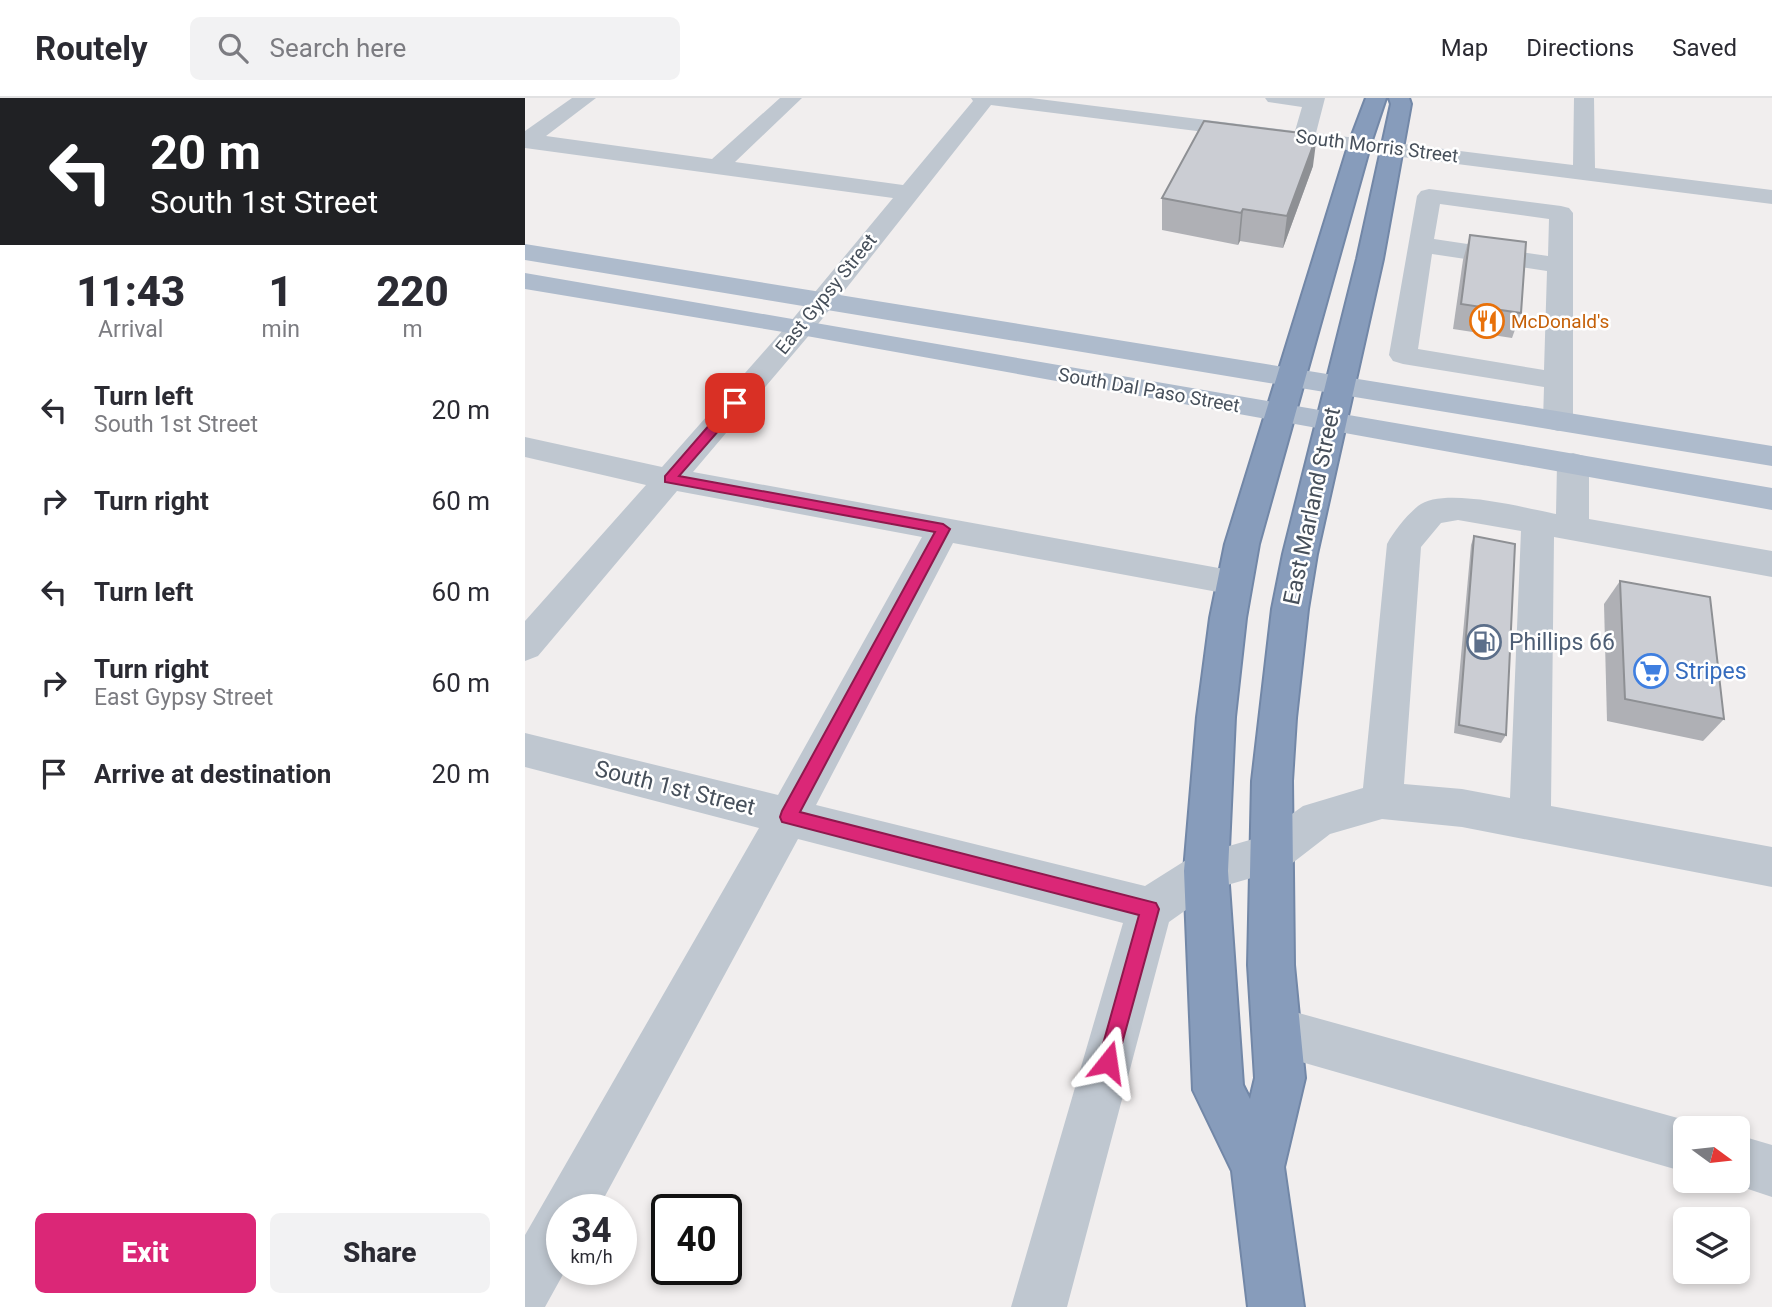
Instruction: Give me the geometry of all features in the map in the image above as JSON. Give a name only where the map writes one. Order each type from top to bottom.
[{"type":"highway","points":[[1276,1307],[1258,1167],[1218,1090],[1206,871],[1216,717],[1234,582],[1242,544],[1360,143],[1376,98]]},
{"type":"highway","name":"East Marland Street","points":[[1258,1167],[1280,1079],[1271,965],[1272,781],[1290,609],[1330,422],[1372,247],[1401,104],[1399,98]]},
{"type":"main road","name":"South Dal Paso Street","points":[[525,252],[1291,375],[1772,456]]},
{"type":"main road","name":"South Dal Paso Street","points":[[525,281],[801,327],[1772,499]]},
{"type":"street","points":[[526,140],[586,98]]},
{"type":"street","points":[[717,167],[792,98]]},
{"type":"street","name":"South Morris Street","points":[[984,98],[1360,143],[1772,197]]},
{"type":"street","name":"East Gypsy Street","points":[[525,646],[801,327],[984,98]]},
{"type":"street","points":[[1173,121],[1187,98]]},
{"type":"street","points":[[1275,98],[1315,100],[1304,137]]},
{"type":"street","points":[[1584,98],[1584,172]]},
{"type":"street","points":[[526,140],[907,193]]},
{"type":"street","points":[[1558,421],[1559,381],[1561,213],[1429,196],[1403,355],[1559,381]]},
{"type":"street","points":[[1421,245],[1560,265]]},
{"type":"street","points":[[525,447],[669,479],[1234,582]]},
{"type":"street","points":[[1530,821],[1555,525],[1573,464]]},
{"type":"street","points":[[1383,801],[1404,544],[1431,513],[1458,508],[1772,564]]},
{"type":"street","points":[[577,1194],[788,817],[943,529]]},
{"type":"street","name":"South 1st Street","points":[[525,750],[1150,909]]},
{"type":"street","points":[[1039,1307],[1150,909],[1206,871],[1271,854],[1318,819],[1383,801],[1462,808],[1772,867]]},
{"type":"street","points":[[1277,1031],[1673,1143]]},
{"type":"street","points":[[1750,1165],[1772,1171]]},
{"type":"street","points":[[525,1288],[546,1251]]},
{"type":"building","points":[[1204,121],[1317,135],[1287,216],[1243,209],[1241,213],[1162,198]]},
{"type":"building","points":[[1470,235],[1526,242],[1521,313],[1461,304]]},
{"type":"building","name":"Phillips 66","points":[[1474,536],[1515,544],[1506,735],[1459,725]]},
{"type":"building","points":[[1620,581],[1710,597],[1724,719],[1625,699]]},
{"type":"place","name":"McDonald's","points":[[1487,321]]},
{"type":"place","name":"Phillips 66","points":[[1484,642]]},
{"type":"place","name":"Stripes","points":[[1651,671]]},
{"type":"route","points":[[735,403],[669,479],[943,529],[788,817],[1150,909],[1108,1062]]}]
